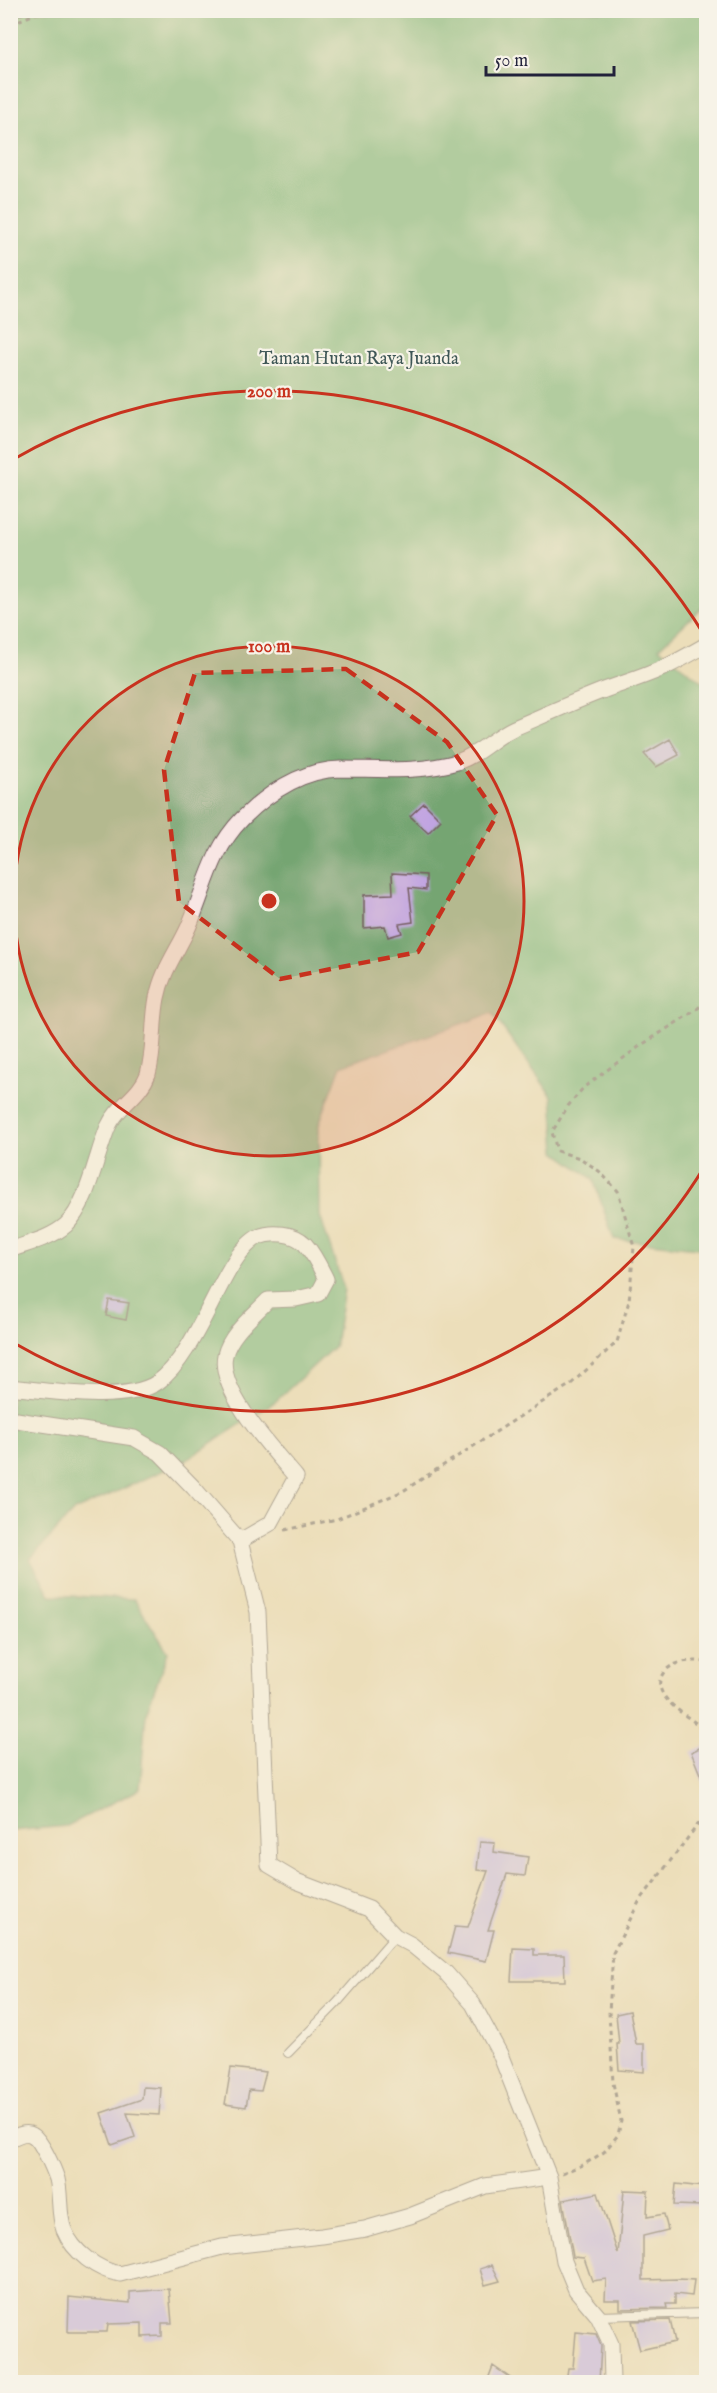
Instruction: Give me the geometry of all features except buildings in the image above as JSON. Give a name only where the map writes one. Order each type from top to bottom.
[{"type":"street","points":[[10,1250],[45,1238],[67,1224],[86,1193],[110,1122],[138,1092],[147,1077],[157,999],[168,962],[194,914],[216,853],[243,818],[288,783],[320,772],[339,769],[405,770],[440,765],[471,756],[512,729],[601,691],[664,668],[706,645]]},
{"type":"street","points":[[10,1386],[76,1394],[141,1391],[159,1382],[180,1358],[239,1254],[258,1237],[283,1233],[303,1242],[326,1279],[318,1293],[296,1299],[268,1300],[242,1328],[226,1353],[224,1366],[232,1392],[297,1477],[272,1523],[240,1541]]},
{"type":"street","points":[[10,1419],[134,1438],[160,1454],[193,1487],[240,1541],[258,1612],[269,1865],[279,1874],[369,1909],[395,1936],[412,1945],[446,1973],[473,2004],[500,2054],[549,2177],[564,2261],[576,2290],[598,2316],[611,2344],[612,2382]]},
{"type":"street","points":[[10,2139],[27,2133],[39,2141],[57,2179],[64,2229],[74,2245],[88,2259],[109,2272],[120,2274],[222,2247],[365,2229],[410,2216],[485,2186],[549,2177]]},
{"type":"lane","points":[[288,2053],[338,2003],[395,1936]]},
{"type":"lane","points":[[598,2316],[706,2313]]},
{"type":"path","points":[[10,15],[45,11]]},
{"type":"path","points":[[10,24],[45,11]]},
{"type":"path","points":[[276,1532],[336,1519],[403,1491],[571,1384],[617,1342],[629,1301],[634,1247],[618,1191],[599,1171],[580,1158],[557,1150],[552,1132],[568,1106],[584,1087],[706,1001]]},
{"type":"path","points":[[706,1662],[693,1660],[670,1667],[663,1673],[661,1684],[668,1704],[698,1725],[706,1738]]},
{"type":"path","points":[[549,2177],[583,2165],[604,2152],[618,2136],[621,2121],[613,2083],[609,2012],[613,1953],[639,1902],[706,1814]]},
{"type":"highlighted area","points":[[346,669],[447,742],[497,815],[418,952],[280,979],[179,902],[164,770],[195,673]]},
{"type":"green space","name":"Taman Hutan Raya Juanda","points":[[11,11],[706,11],[706,604],[659,648],[706,685],[706,1249],[614,1239],[593,1179],[556,1152],[552,1096],[492,1013],[341,1066],[319,1124],[320,1216],[344,1289],[335,1346],[276,1401],[186,1460],[74,1511],[30,1559],[50,1595],[134,1599],[168,1652],[146,1713],[140,1789],[67,1826],[11,1831]]}]
